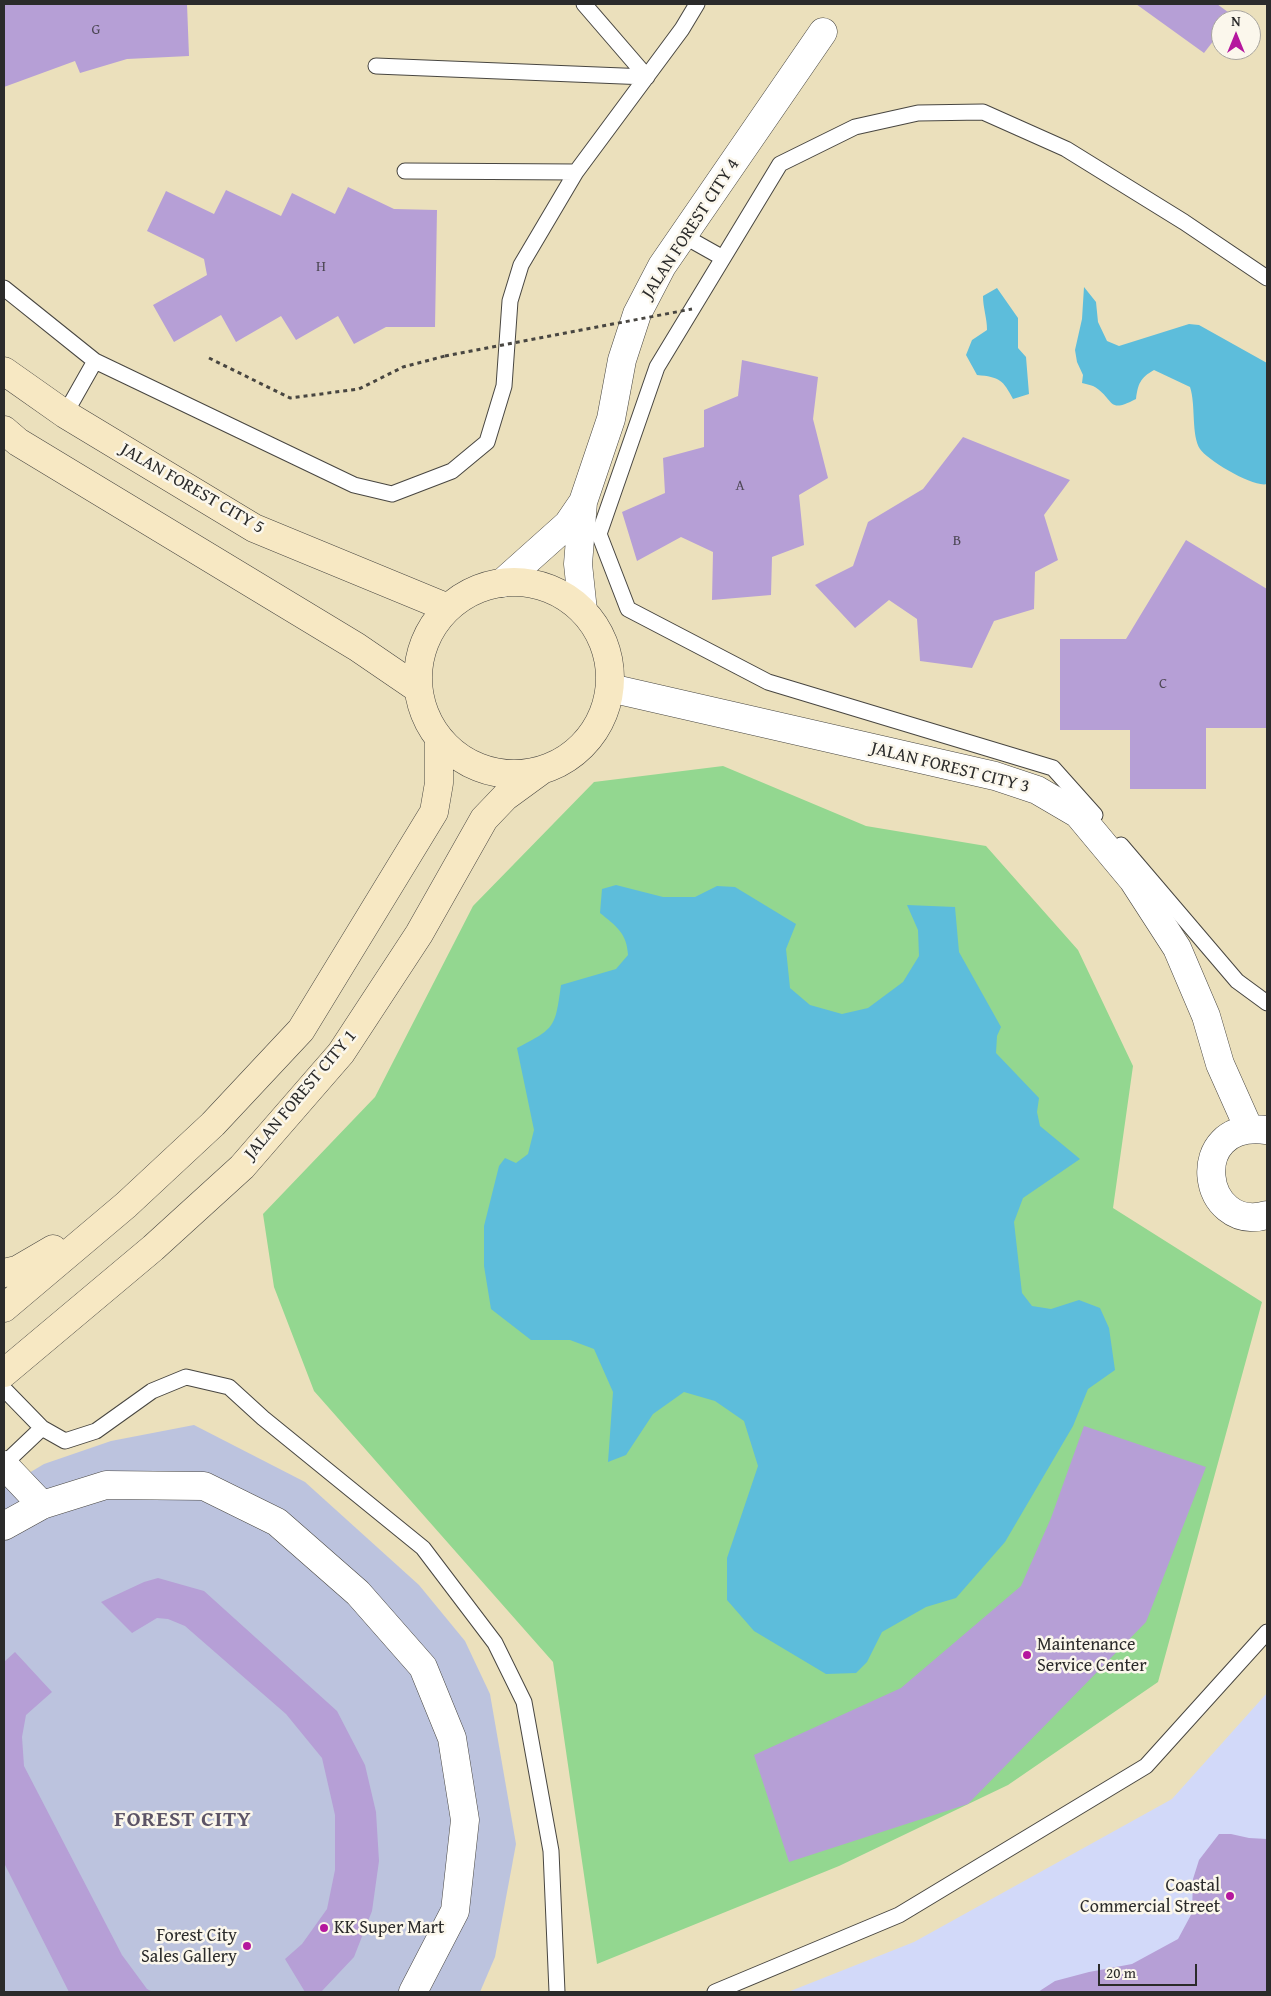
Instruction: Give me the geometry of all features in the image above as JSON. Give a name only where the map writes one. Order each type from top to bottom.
[{"type":"street","name":"JALAN FOREST CITY 4","points":[[583,611],[578,564],[583,502],[611,419],[622,360],[637,314],[662,266],[682,235],[823,32]]},
{"type":"street","name":"JALAN FOREST CITY 5","points":[[4,371],[64,414],[254,528],[448,608]]},
{"type":"street","points":[[4,430],[27,447],[357,647],[417,688]]},
{"type":"street","name":"JALAN FOREST CITY 4","points":[[502,583],[568,524],[583,502]]},
{"type":"street","points":[[502,583],[532,584],[561,594],[583,611],[599,633],[608,660],[610,688],[604,715],[589,739],[568,758],[542,770],[514,775],[486,771],[460,758],[439,740],[424,715],[417,688],[418,660],[429,631],[448,608],[473,591],[502,583]]},
{"type":"street","name":"JALAN FOREST CITY 3","points":[[610,688],[995,776],[1037,790],[1078,814],[1133,880],[1177,948],[1206,1016],[1220,1064],[1258,1130],[1236,1133],[1225,1140],[1216,1151],[1211,1164],[1210,1179],[1214,1192],[1222,1203],[1234,1212],[1246,1217],[1267,1215]]},
{"type":"street","points":[[4,1308],[126,1205],[213,1124],[301,1030],[434,812],[439,783],[439,740]]},
{"type":"street","name":"JALAN FOREST CITY 1","points":[[4,1373],[154,1248],[242,1167],[341,1053],[419,934],[484,819],[505,797],[542,770]]},
{"type":"street","points":[[4,1274],[17,1270],[126,1205]]},
{"type":"street","points":[[6,1467],[42,1505]]},
{"type":"street","points":[[4,1526],[42,1505],[106,1485],[204,1486],[277,1522],[358,1593],[423,1667],[452,1738],[465,1820],[455,1912],[414,1992]]},
{"type":"lane","points":[[584,4],[647,77]]},
{"type":"lane","points":[[4,288],[95,361],[354,485],[392,494],[444,475],[452,471],[487,442],[504,386],[510,301],[521,265],[576,172],[682,29],[697,4]]},
{"type":"lane","points":[[376,66],[647,77]]},
{"type":"lane","points":[[1267,278],[1184,222],[1066,149],[983,112],[918,113],[855,127],[780,164],[657,367],[598,534],[628,609],[768,682],[1054,768],[1237,981],[1267,1003]]},
{"type":"lane","points":[[405,171],[576,172]]},
{"type":"lane","points":[[682,235],[723,258]]},
{"type":"lane","points":[[64,414],[95,361]]},
{"type":"lane","points":[[4,1389],[42,1428],[65,1441],[96,1430],[152,1391],[186,1377],[229,1388],[263,1418],[424,1548],[495,1643],[524,1702],[551,1851],[557,1992]]},
{"type":"lane","points":[[6,1467],[42,1428]]},
{"type":"lane","points":[[715,1992],[899,1915],[1146,1766],[1267,1632]]},
{"type":"path","points":[[209,358],[290,398],[359,389],[403,367],[445,356],[692,310]]},
{"type":"shaded area","points":[[194,1425],[305,1482],[419,1585],[465,1641],[490,1694],[516,1844],[495,1957],[480,1992],[4,1992],[4,1488],[44,1464],[111,1441]]},
{"type":"shaded area","points":[[1267,1693],[1267,1992],[788,1992],[914,1942],[1172,1799]]},
{"type":"green space","points":[[723,766],[866,826],[986,846],[1078,950],[1133,1066],[1113,1208],[1262,1302],[1158,1682],[1008,1785],[839,1866],[597,1964],[553,1662],[314,1391],[274,1287],[263,1214],[375,1097],[473,906],[594,782]]},
{"type":"water","points":[[1084,287],[1096,302],[1098,322],[1107,341],[1119,346],[1189,324],[1199,325],[1267,363],[1267,484],[1252,482],[1242,478],[1212,460],[1200,449],[1195,436],[1190,387],[1154,370],[1140,382],[1136,399],[1126,404],[1115,405],[1093,386],[1082,383],[1083,375],[1077,362],[1075,350],[1082,319]]},
{"type":"water","points":[[997,288],[1018,318],[1018,348],[1026,357],[1029,394],[1013,399],[1003,384],[996,378],[977,375],[966,355],[972,340],[987,330],[983,296]]},
{"type":"water","points":[[616,885],[663,897],[695,897],[717,886],[735,887],[796,924],[786,949],[790,988],[810,1005],[842,1014],[868,1008],[903,982],[919,956],[918,930],[907,905],[955,907],[959,952],[1001,1027],[997,1036],[996,1053],[1039,1098],[1037,1112],[1040,1126],[1080,1159],[1023,1198],[1014,1222],[1022,1293],[1032,1306],[1051,1309],[1079,1300],[1100,1308],[1109,1328],[1115,1370],[1088,1389],[1073,1426],[1005,1542],[956,1598],[926,1607],[882,1632],[867,1662],[856,1673],[826,1674],[754,1631],[727,1600],[727,1558],[758,1466],[744,1421],[715,1401],[684,1392],[653,1414],[626,1455],[608,1462],[613,1392],[594,1349],[570,1340],[531,1340],[491,1309],[484,1266],[484,1226],[499,1166],[505,1158],[516,1163],[528,1154],[534,1130],[517,1048],[539,1036],[551,1025],[557,1010],[561,985],[616,969],[628,955],[623,935],[616,926],[600,913],[602,889]]},
{"type":"building","points":[[4,4],[187,4],[189,56],[127,59],[80,73],[75,61],[4,87]]},
{"type":"building","points":[[1136,4],[1217,4],[1225,10],[1211,10],[1211,44],[1204,53]]},
{"type":"building","points":[[348,187],[394,209],[437,210],[435,327],[386,327],[354,344],[338,316],[296,340],[281,316],[236,342],[221,315],[174,342],[153,305],[207,275],[204,259],[147,231],[166,191],[214,214],[226,190],[281,216],[292,193],[335,214]]},
{"type":"building","points":[[742,360],[818,377],[813,419],[828,478],[799,495],[804,545],[772,557],[771,595],[712,600],[713,552],[681,537],[637,561],[622,512],[665,493],[663,458],[704,447],[704,410],[738,396]]},
{"type":"building","points":[[963,437],[1070,480],[1044,515],[1058,560],[1035,572],[1034,609],[994,621],[972,668],[920,661],[917,619],[889,600],[855,628],[815,585],[853,566],[868,522],[923,489]]},
{"type":"building","points":[[1186,540],[1267,589],[1267,728],[1206,728],[1206,789],[1130,789],[1130,730],[1060,730],[1060,639],[1126,639]]},
{"type":"building","name":"Maintenance Service Center","points":[[1084,1426],[1206,1467],[1146,1622],[968,1804],[789,1862],[754,1755],[901,1688],[1021,1586],[1051,1518]]},
{"type":"building","points":[[158,1578],[204,1591],[337,1711],[365,1765],[376,1812],[379,1861],[372,1911],[354,1957],[321,1992],[305,1992],[285,1959],[302,1944],[327,1909],[335,1870],[335,1815],[322,1758],[286,1714],[185,1626],[168,1619],[157,1618],[132,1633],[101,1602],[144,1582]]},
{"type":"building","points":[[15,1652],[52,1692],[26,1715],[22,1737],[24,1766],[122,1955],[147,1989],[153,1992],[69,1992],[4,1863],[4,1662]]},
{"type":"building","name":"Coastal Commercial Street","points":[[1219,1834],[1267,1839],[1267,1992],[1038,1992],[1055,1981],[1132,1964],[1178,1939],[1192,1913],[1193,1879],[1199,1860]]},
{"type":"place","name":"Maintenance Service Center","points":[[1027,1655]]},
{"type":"place","name":"Coastal Commercial Street","points":[[1230,1896]]},
{"type":"place","name":"KK Super Mart","points":[[324,1928]]},
{"type":"place","name":"Forest City Sales Gallery","points":[[247,1946]]},
{"type":"district","name":"FOREST CITY","points":[[183,1820]]}]
